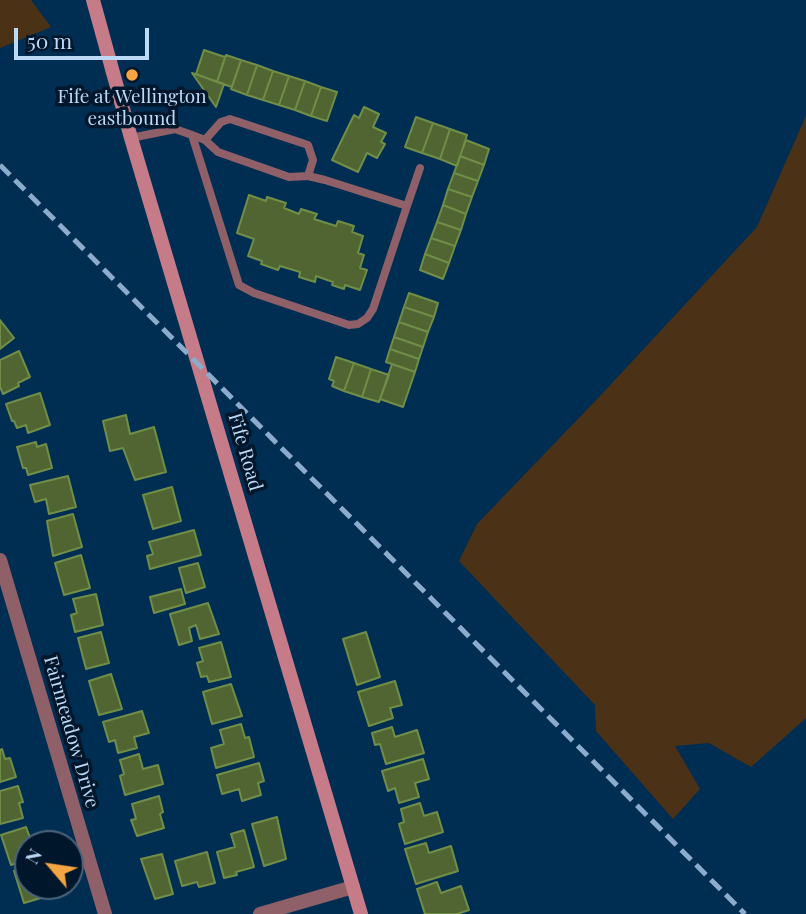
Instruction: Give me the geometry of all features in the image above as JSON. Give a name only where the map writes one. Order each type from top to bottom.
[{"type":"street","name":"Fife Road","points":[[93,0],[131,138],[361,914]]},
{"type":"street","name":"Fairmeadow Drive","points":[[0,561],[105,914]]},
{"type":"street","points":[[260,914],[353,887]]},
{"type":"lane","points":[[205,140],[221,122],[230,119],[308,145],[313,160],[307,176]]},
{"type":"lane","points":[[131,138],[175,129],[205,140],[218,152],[289,177],[307,176],[325,180],[407,205]]},
{"type":"lane","points":[[192,135],[239,285],[254,293],[349,326],[367,318],[373,309],[419,168]]},
{"type":"shaded area","points":[[0,0],[31,0],[51,27],[0,48]]},
{"type":"shaded area","points":[[806,116],[806,718],[751,767],[709,743],[675,746],[700,789],[673,819],[596,731],[595,705],[459,561],[477,524],[757,227]]},
{"type":"building","points":[[204,50],[225,57],[217,82],[196,74]]},
{"type":"building","points":[[226,55],[241,60],[232,87],[217,82]]},
{"type":"building","points":[[241,60],[257,65],[247,95],[231,89]]},
{"type":"building","points":[[257,65],[273,71],[263,100],[247,95]]},
{"type":"building","points":[[273,71],[289,76],[279,105],[263,100]]},
{"type":"building","points":[[192,73],[224,84],[216,107]]},
{"type":"building","points":[[289,76],[305,81],[295,110],[279,105]]},
{"type":"building","points":[[305,81],[321,87],[311,116],[295,110]]},
{"type":"building","points":[[321,87],[337,92],[327,121],[311,116]]},
{"type":"building","points":[[364,107],[379,114],[373,127],[386,133],[381,142],[385,144],[377,158],[367,153],[358,172],[332,160],[354,115],[359,118]]},
{"type":"building","points":[[416,117],[433,123],[422,153],[405,147]]},
{"type":"building","points":[[433,123],[450,129],[440,159],[422,153]]},
{"type":"building","points":[[450,129],[467,135],[457,166],[440,159]]},
{"type":"building","points":[[466,140],[489,149],[484,165],[460,156]]},
{"type":"building","points":[[460,156],[484,165],[478,181],[454,173]]},
{"type":"building","points":[[454,173],[478,181],[472,197],[448,189]]},
{"type":"building","points":[[448,189],[472,197],[466,214],[443,205]]},
{"type":"building","points":[[249,195],[266,201],[267,197],[286,203],[284,208],[299,214],[301,209],[317,214],[314,219],[336,226],[338,221],[354,226],[352,232],[363,236],[358,253],[364,255],[360,268],[367,270],[360,290],[345,285],[344,289],[316,276],[315,282],[299,277],[300,272],[280,266],[278,270],[248,256],[254,239],[237,233]]},
{"type":"building","points":[[443,205],[466,214],[461,230],[437,222]]},
{"type":"building","points":[[437,222],[461,230],[455,246],[431,238]]},
{"type":"building","points":[[431,238],[455,246],[449,263],[425,254]]},
{"type":"building","points":[[425,254],[449,263],[443,279],[420,270]]},
{"type":"building","points":[[409,293],[438,303],[434,317],[404,307]]},
{"type":"building","points":[[404,307],[434,317],[428,332],[399,322]]},
{"type":"building","points":[[0,320],[14,338],[0,349]]},
{"type":"building","points":[[399,322],[428,332],[423,347],[394,337]]},
{"type":"building","points":[[394,337],[423,347],[419,359],[390,349]]},
{"type":"building","points":[[390,349],[419,359],[415,372],[386,362]]},
{"type":"building","points":[[19,351],[30,377],[3,394],[0,387],[0,360]]},
{"type":"building","points":[[336,357],[354,363],[344,391],[332,386],[334,381],[329,379]]},
{"type":"building","points":[[354,363],[371,369],[362,397],[344,391]]},
{"type":"building","points":[[392,364],[415,372],[403,407],[380,399]]},
{"type":"building","points":[[371,369],[389,375],[379,402],[362,397]]},
{"type":"building","points":[[40,393],[50,425],[28,433],[26,425],[17,428],[6,404]]},
{"type":"building","points":[[126,415],[130,434],[154,427],[166,472],[135,480],[123,448],[110,451],[103,421]]},
{"type":"building","points":[[36,442],[37,447],[46,444],[52,468],[28,475],[17,447]]},
{"type":"building","points":[[68,476],[76,507],[49,514],[46,499],[35,502],[30,485]]},
{"type":"building","points":[[172,487],[181,521],[153,529],[143,495]]},
{"type":"building","points":[[73,514],[82,547],[53,556],[47,521]]},
{"type":"building","points":[[194,530],[201,555],[150,569],[147,556],[153,554],[149,542]]},
{"type":"building","points":[[81,555],[90,588],[64,595],[55,563]]},
{"type":"building","points":[[198,563],[205,587],[186,593],[179,568]]},
{"type":"building","points":[[181,589],[185,604],[154,613],[150,597]]},
{"type":"building","points":[[96,594],[103,625],[75,632],[71,615],[77,613],[73,599]]},
{"type":"building","points":[[208,603],[219,634],[200,639],[196,625],[189,628],[192,641],[179,645],[170,614]]},
{"type":"building","points":[[101,632],[109,663],[86,669],[78,638]]},
{"type":"building","points":[[366,632],[380,677],[357,685],[343,639]]},
{"type":"building","points":[[221,642],[231,677],[209,682],[207,676],[201,677],[197,663],[203,661],[199,648]]},
{"type":"building","points":[[111,674],[122,709],[99,715],[89,681]]},
{"type":"building","points":[[395,681],[402,705],[390,708],[393,718],[369,726],[358,692]]},
{"type":"building","points":[[231,684],[242,716],[212,724],[203,692]]},
{"type":"building","points":[[142,711],[149,733],[134,737],[137,748],[118,753],[115,740],[109,742],[103,722]]},
{"type":"building","points":[[241,724],[245,738],[249,737],[254,757],[216,768],[211,748],[224,744],[220,730]]},
{"type":"building","points":[[392,727],[395,737],[417,730],[424,753],[386,764],[380,744],[375,745],[372,733]]},
{"type":"building","points":[[2,749],[5,759],[10,758],[16,777],[0,782],[0,750]]},
{"type":"building","points":[[139,754],[143,769],[158,765],[163,784],[125,795],[120,776],[124,774],[120,760]]},
{"type":"building","points":[[423,759],[429,779],[415,783],[419,797],[399,803],[395,788],[388,791],[382,771]]},
{"type":"building","points":[[259,763],[264,781],[258,783],[261,795],[242,801],[239,789],[222,794],[217,775]]},
{"type":"building","points":[[18,786],[23,802],[19,803],[23,818],[0,824],[0,791]]},
{"type":"building","points":[[159,796],[164,828],[137,836],[131,820],[136,819],[132,804]]},
{"type":"building","points":[[420,803],[424,816],[437,812],[443,832],[405,844],[399,824],[404,822],[401,809]]},
{"type":"building","points":[[277,817],[286,859],[264,866],[252,824]]},
{"type":"building","points":[[244,830],[254,867],[224,878],[217,852],[235,847],[231,834]]},
{"type":"building","points":[[14,831],[14,864],[11,865],[1,835]]},
{"type":"building","points":[[426,843],[429,853],[451,846],[458,871],[416,884],[405,849]]},
{"type":"building","points":[[207,852],[215,883],[199,887],[197,882],[182,886],[175,861]]},
{"type":"building","points":[[162,854],[173,894],[155,899],[141,859]]},
{"type":"building","points":[[437,882],[441,893],[461,886],[469,910],[457,914],[425,914],[417,889]]},
{"type":"railway","points":[[0,165],[745,914]]},
{"type":"place","name":"Fife at Wellington eastbound","points":[[132,75]]}]
